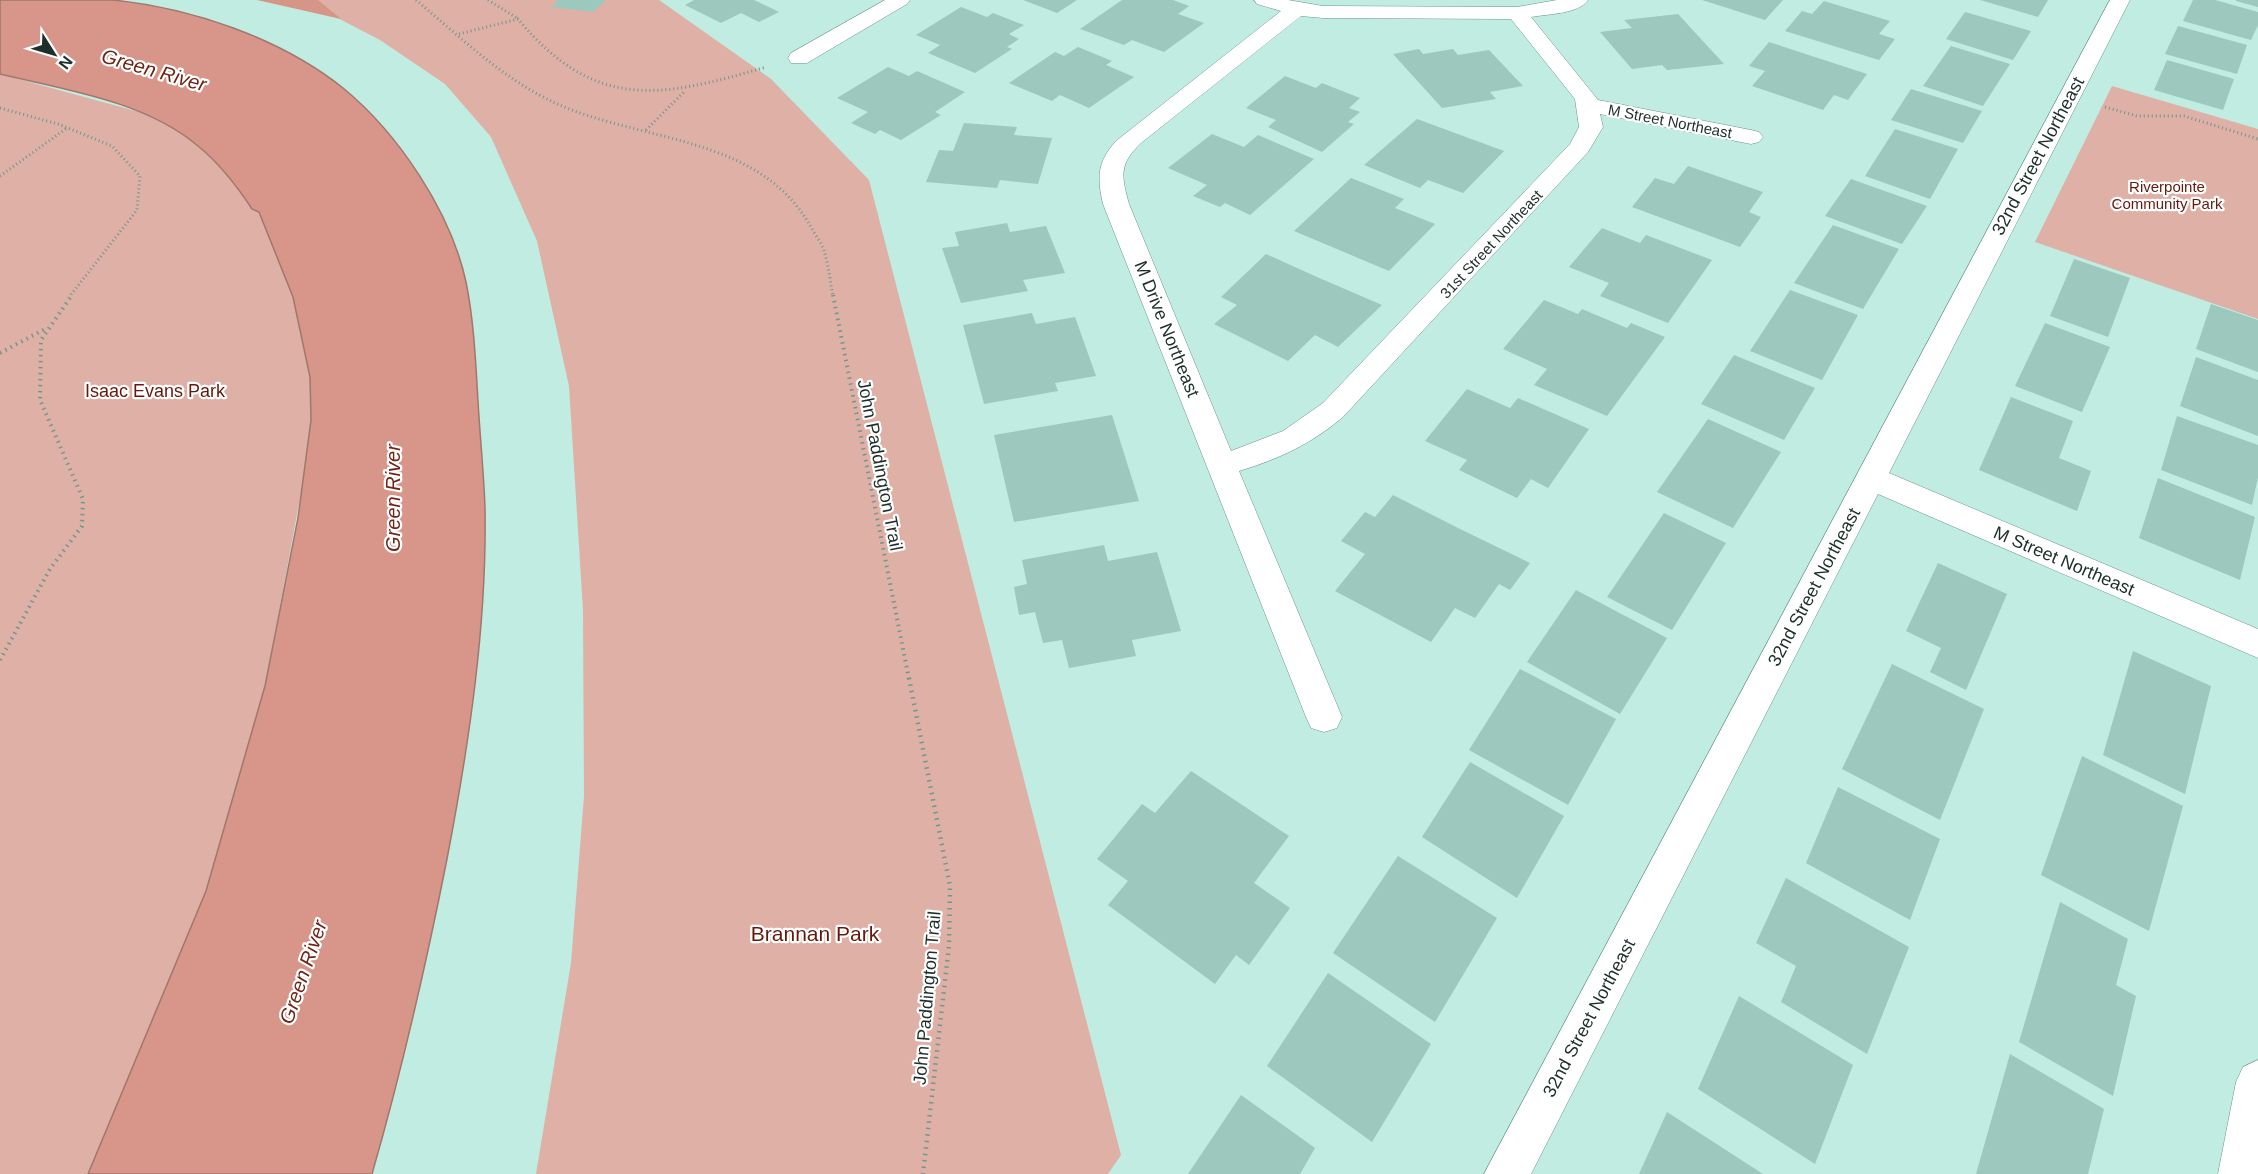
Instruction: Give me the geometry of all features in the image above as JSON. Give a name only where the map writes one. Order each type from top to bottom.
[{"type":"street","points":[[800,58],[900,0]]},
{"type":"street","points":[[1264,0],[1297,9],[1354,13],[1517,13],[1560,6],[1578,0]]},
{"type":"street","name":"32nd Street Northeast","points":[[1507,1174],[2120,0]]},
{"type":"street","name":"M Drive Northeast","points":[[1297,9],[1133,138],[1117,154],[1109,169],[1116,204],[1324,717]]},
{"type":"street","points":[[1517,13],[1579,89],[1588,105]]},
{"type":"street","name":"31st Street Northeast","points":[[1222,464],[1263,454],[1290,442],[1315,426],[1352,392],[1569,161],[1587,138],[1591,128],[1588,105]]},
{"type":"street","name":"M Street Northeast","points":[[1588,105],[1751,137]]},
{"type":"street","name":"M Street Northeast","points":[[1870,478],[2258,644]]},
{"type":"street","points":[[2241,1174],[2258,1082]]},
{"type":"path","name":"John Paddington Trail","points":[[416,0],[514,78],[572,110],[714,148],[742,160],[788,194],[812,224],[824,250],[950,886],[949,946],[923,1174]]},
{"type":"path","points":[[488,0],[518,19],[551,55],[585,77],[618,89],[685,90],[800,58]]},
{"type":"path","points":[[458,34],[518,19]]},
{"type":"path","points":[[646,130],[685,90]]},
{"type":"path","points":[[2070,96],[2137,116],[2184,116],[2258,139]]},
{"type":"path","points":[[0,108],[68,128],[112,146],[140,176],[137,210],[41,340],[40,400],[83,499],[82,526],[50,569],[0,660]]},
{"type":"path","points":[[0,176],[68,128]]},
{"type":"path","points":[[0,353],[50,326]]},
{"type":"green space","name":"Brannan Park","points":[[303,0],[659,0],[771,79],[869,180],[1121,1155],[1108,1174],[536,1174],[571,963],[584,796],[583,610],[569,386],[537,241],[491,137],[445,84],[380,40]]},
{"type":"green space","name":"Isaac Evans Park","points":[[0,74],[143,113],[173,128],[198,146],[218,165],[259,212],[293,297],[310,377],[311,420],[306,466],[265,686],[206,891],[88,1174],[0,1174]]},
{"type":"green space","name":"Riverpointe Community Park","points":[[2112,86],[2258,129],[2258,319],[2035,242]]},
{"type":"shaded area","points":[[257,0],[318,0],[341,19]]},
{"type":"water","name":"Green River","points":[[0,0],[113,0],[143,4],[204,18],[234,28],[292,54],[343,88],[383,127],[420,176],[448,228],[459,255],[466,282],[473,332],[484,485],[485,552],[480,640],[463,772],[447,859],[413,1017],[372,1174],[88,1174],[206,891],[265,686],[298,518],[311,420],[310,377],[293,297],[259,212],[252,209],[214,160],[177,131],[154,118],[104,99],[0,74]]},
{"type":"building","points":[[558,0],[606,0],[593,12],[551,7]]},
{"type":"building","points":[[694,0],[754,0],[779,12],[759,22],[741,13],[721,23],[685,5]]},
{"type":"building","points":[[1023,0],[1077,0],[1057,13]]},
{"type":"building","points":[[1122,0],[1173,0],[1189,6],[1178,14],[1204,23],[1164,52],[1132,40],[1124,45],[1080,29]]},
{"type":"building","points":[[1702,0],[1783,0],[1765,20]]},
{"type":"building","points":[[1980,0],[2048,0],[2038,17]]},
{"type":"building","points":[[2193,0],[2215,0],[2258,12],[2258,25],[2251,40],[2183,21]]},
{"type":"building","points":[[2258,0],[2258,7],[2236,1]]},
{"type":"building","points":[[1824,1],[1890,21],[1879,34],[1895,39],[1879,60],[1785,31],[1802,11],[1812,14]]},
{"type":"building","points":[[961,7],[987,17],[993,13],[1024,25],[1009,34],[1019,39],[1007,47],[1012,49],[975,73],[928,53],[940,45],[916,35]]},
{"type":"building","points":[[1965,12],[2031,31],[2013,60],[1946,39]]},
{"type":"building","points":[[1678,14],[1724,64],[1667,70],[1662,65],[1632,69],[1600,32],[1632,28],[1624,20]]},
{"type":"building","points":[[2178,26],[2247,45],[2237,74],[2165,54]]},
{"type":"building","points":[[1769,42],[1867,74],[1848,100],[1834,95],[1823,110],[1752,86],[1765,71],[1749,66]]},
{"type":"building","points":[[1951,46],[2010,64],[1983,106],[1923,86]]},
{"type":"building","points":[[1078,47],[1112,61],[1106,65],[1134,77],[1089,108],[1060,95],[1052,101],[1009,83],[1055,52],[1064,56]]},
{"type":"building","points":[[1419,49],[1423,54],[1453,49],[1458,55],[1489,50],[1523,86],[1490,92],[1496,99],[1442,108],[1393,54]]},
{"type":"building","points":[[2167,60],[2234,79],[2223,110],[2154,90]]},
{"type":"building","points":[[888,67],[909,76],[917,71],[965,92],[935,112],[941,115],[901,140],[880,130],[875,134],[851,123],[868,112],[837,98]]},
{"type":"building","points":[[1285,76],[1316,88],[1322,83],[1360,98],[1349,108],[1360,112],[1348,122],[1354,124],[1322,152],[1268,127],[1276,120],[1246,108]]},
{"type":"building","points":[[1911,89],[1982,111],[1963,143],[1891,120]]},
{"type":"building","points":[[1417,119],[1504,151],[1463,193],[1428,180],[1420,188],[1364,165]]},
{"type":"building","points":[[964,123],[1017,127],[1014,135],[1052,138],[1038,184],[1000,180],[997,188],[926,182],[939,150],[953,151]]},
{"type":"building","points":[[1895,129],[1958,149],[1930,199],[1865,176]]},
{"type":"building","points":[[1212,134],[1244,147],[1258,135],[1314,159],[1250,215],[1225,203],[1220,207],[1193,196],[1207,185],[1168,168]]},
{"type":"building","points":[[1688,166],[1763,192],[1749,212],[1761,217],[1740,247],[1632,207],[1655,178],[1674,184]]},
{"type":"building","points":[[1351,178],[1404,199],[1395,208],[1435,224],[1389,271],[1294,231]]},
{"type":"building","points":[[1851,179],[1927,206],[1902,244],[1825,216]]},
{"type":"building","points":[[1007,223],[1010,232],[1046,226],[1065,273],[1023,280],[1028,291],[961,303],[942,248],[959,246],[955,232]]},
{"type":"building","points":[[1833,225],[1899,249],[1863,309],[1794,283]]},
{"type":"building","points":[[1602,228],[1640,243],[1646,235],[1712,260],[1668,323],[1600,296],[1609,283],[1569,267]]},
{"type":"building","points":[[1266,254],[1382,305],[1338,347],[1315,335],[1288,361],[1214,324],[1237,305],[1221,297]]},
{"type":"building","points":[[2074,259],[2130,278],[2108,337],[2050,316]]},
{"type":"building","points":[[1790,290],[1858,315],[1822,380],[1750,351]]},
{"type":"building","points":[[1544,300],[1578,314],[1582,309],[1627,328],[1631,323],[1665,337],[1607,416],[1534,385],[1547,369],[1503,349]]},
{"type":"building","points":[[2211,304],[2258,320],[2258,372],[2196,349]]},
{"type":"building","points":[[1032,313],[1036,324],[1075,317],[1096,376],[1055,383],[1058,391],[984,404],[963,325]]},
{"type":"building","points":[[2045,323],[2110,347],[2082,412],[2015,386]]},
{"type":"building","points":[[1734,355],[1815,388],[1784,440],[1701,404]]},
{"type":"building","points":[[2196,357],[2258,380],[2258,436],[2180,406]]},
{"type":"building","points":[[1467,389],[1510,408],[1518,398],[1589,429],[1548,488],[1531,479],[1517,498],[1459,470],[1467,460],[1425,441]]},
{"type":"building","points":[[2011,397],[2073,421],[2059,458],[2091,471],[2077,511],[1979,470]]},
{"type":"building","points":[[1112,415],[1139,501],[1014,522],[994,435]]},
{"type":"building","points":[[2177,416],[2258,445],[2258,477],[2252,505],[2161,470]]},
{"type":"building","points":[[1708,419],[1781,452],[1733,528],[1657,492]]},
{"type":"building","points":[[2158,478],[2255,517],[2240,580],[2139,538]]},
{"type":"building","points":[[1393,495],[1530,563],[1510,590],[1499,584],[1475,618],[1455,608],[1431,642],[1335,591],[1365,554],[1341,541],[1365,512],[1375,517]]},
{"type":"building","points":[[1664,513],[1726,543],[1672,630],[1607,597]]},
{"type":"building","points":[[1104,545],[1108,561],[1157,552],[1181,631],[1132,640],[1136,656],[1069,668],[1062,640],[1043,643],[1035,612],[1019,615],[1014,587],[1027,584],[1022,560]]},
{"type":"building","points":[[1938,563],[2007,594],[1966,690],[1930,672],[1941,648],[1906,631]]},
{"type":"building","points":[[1576,590],[1667,638],[1620,714],[1527,662]]},
{"type":"building","points":[[2133,651],[2211,686],[2185,794],[2103,755]]},
{"type":"building","points":[[1892,664],[1984,709],[1940,820],[1842,769]]},
{"type":"building","points":[[1520,669],[1616,719],[1568,805],[1469,750]]},
{"type":"building","points":[[2082,756],[2183,806],[2149,931],[2041,875]]},
{"type":"building","points":[[1470,762],[1564,816],[1517,898],[1422,837]]},
{"type":"building","points":[[1191,771],[1289,836],[1254,883],[1290,908],[1249,965],[1236,955],[1215,984],[1108,905],[1128,881],[1097,859],[1142,804],[1155,813]]},
{"type":"building","points":[[1838,787],[1940,839],[1910,920],[1806,863]]},
{"type":"building","points":[[1398,856],[1497,918],[1435,1022],[1333,953]]},
{"type":"building","points":[[1786,878],[1909,947],[1867,1054],[1781,1002],[1796,966],[1756,943]]},
{"type":"building","points":[[2060,902],[2128,939],[2116,985],[2136,996],[2113,1096],[2019,1042]]},
{"type":"building","points":[[1328,973],[1431,1044],[1372,1142],[1267,1066]]},
{"type":"building","points":[[1739,996],[1853,1065],[1815,1164],[1698,1089]]},
{"type":"building","points":[[2010,1054],[2104,1109],[2088,1174],[1976,1174]]},
{"type":"building","points":[[1241,1095],[1315,1148],[1300,1174],[1188,1174]]},
{"type":"building","points":[[1667,1112],[1763,1174],[1639,1174]]}]
